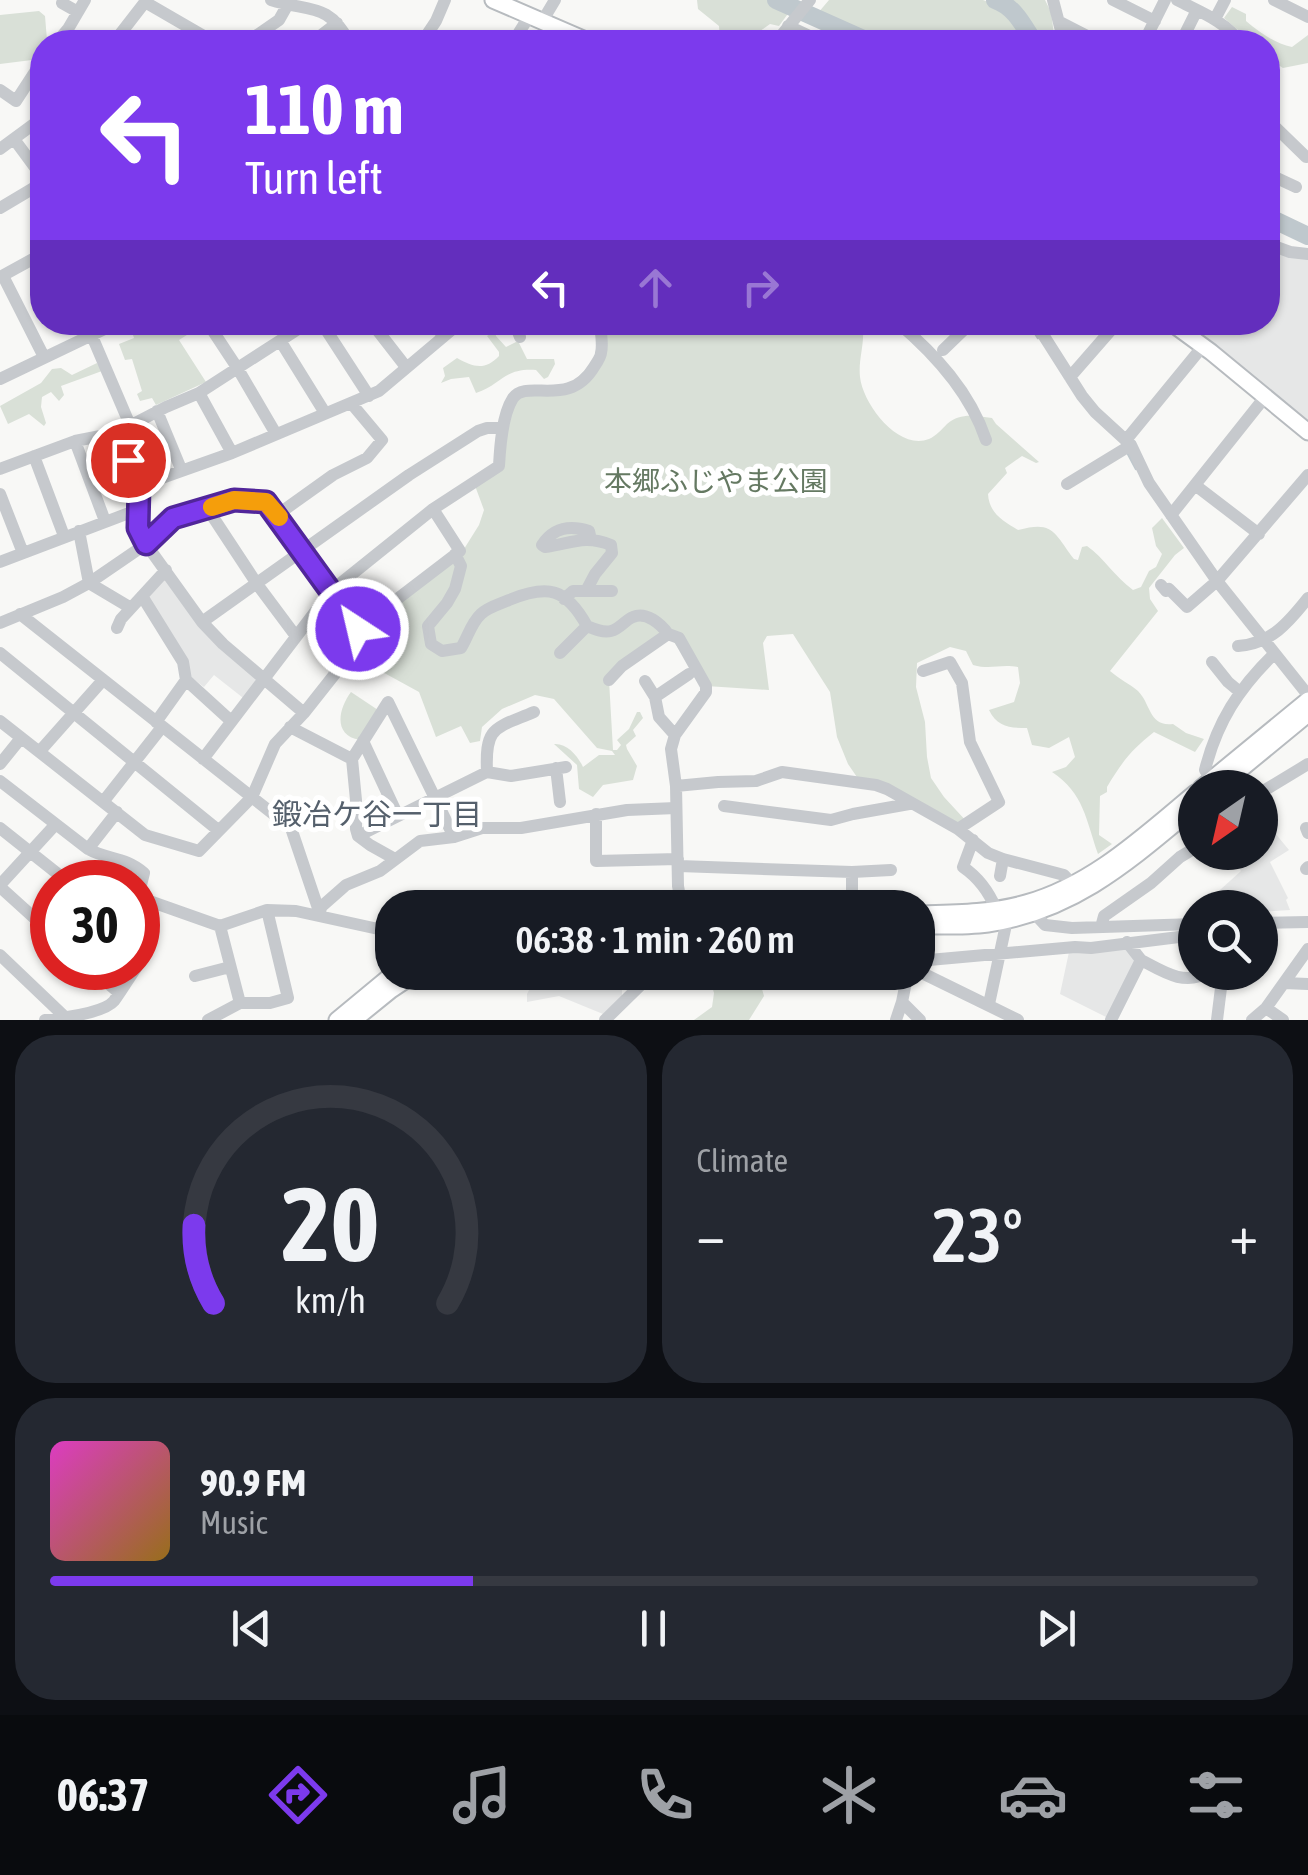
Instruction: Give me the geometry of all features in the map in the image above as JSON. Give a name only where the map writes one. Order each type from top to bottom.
[{"type":"main road","points":[[493,0],[563,30]]},
{"type":"main road","points":[[1188,335],[1308,432]]},
{"type":"main road","points":[[1227,770],[1308,697]]},
{"type":"main road","points":[[1231,770],[1308,714]]},
{"type":"main road","points":[[1077,889],[1178,806]]},
{"type":"main road","points":[[935,926],[961,926],[1032,907],[1077,889],[1125,865],[1178,821]]},
{"type":"main road","points":[[935,914],[1002,914]]},
{"type":"main road","points":[[337,1020],[375,989]]},
{"type":"main road","points":[[360,1018],[391,990]]},
{"type":"street","points":[[271,0],[286,8],[320,11],[328,30]]},
{"type":"street","points":[[430,30],[445,0]]},
{"type":"street","points":[[524,30],[555,0]]},
{"type":"street","points":[[1052,0],[1062,30]]},
{"type":"street","points":[[1113,0],[1154,21]]},
{"type":"street","points":[[1150,30],[1165,0]]},
{"type":"street","points":[[1176,0],[1230,30]]},
{"type":"street","points":[[1215,19],[1224,0]]},
{"type":"street","points":[[1274,0],[1308,17]]},
{"type":"street","points":[[785,30],[809,1]]},
{"type":"street","points":[[126,30],[145,2],[193,30]]},
{"type":"street","points":[[62,3],[82,6],[67,30]]},
{"type":"street","points":[[261,30],[286,8]]},
{"type":"street","points":[[1188,30],[1197,10]]},
{"type":"street","points":[[1060,22],[1076,30]]},
{"type":"street","points":[[790,24],[801,30]]},
{"type":"street","points":[[0,90],[16,101],[30,80]]},
{"type":"street","points":[[0,150],[30,127]]},
{"type":"street","points":[[1280,132],[1306,157]]},
{"type":"street","points":[[14,139],[30,162]]},
{"type":"street","points":[[1280,180],[1296,188]]},
{"type":"street","points":[[1,205],[30,187]]},
{"type":"street","points":[[1280,248],[1308,254]]},
{"type":"street","points":[[30,261],[2,276],[30,329]]},
{"type":"street","points":[[33,335],[44,356]]},
{"type":"street","points":[[0,378],[78,335]]},
{"type":"street","points":[[92,335],[130,424]]},
{"type":"street","points":[[216,335],[276,434]]},
{"type":"street","points":[[0,469],[74,440],[116,433],[199,393],[291,335]]},
{"type":"street","points":[[329,335],[369,396]]},
{"type":"street","points":[[381,335],[406,366]]},
{"type":"street","points":[[203,760],[331,591],[433,510],[500,466],[503,428],[514,397],[522,390],[564,391],[582,384],[601,354],[600,335]]},
{"type":"street","points":[[914,335],[933,348],[959,386],[986,440]]},
{"type":"street","points":[[933,348],[952,335]]},
{"type":"street","points":[[1042,335],[1097,418],[1124,446],[1262,640],[1270,657],[1308,697]]},
{"type":"street","points":[[1070,378],[1107,335]]},
{"type":"street","points":[[139,486],[232,453],[369,396],[443,336]]},
{"type":"street","points":[[281,342],[325,414]]},
{"type":"street","points":[[1067,484],[1124,446],[1203,346]]},
{"type":"street","points":[[199,393],[232,453]]},
{"type":"street","points":[[1171,515],[1265,397]]},
{"type":"street","points":[[277,514],[333,475],[367,458],[382,440],[351,403]]},
{"type":"street","points":[[157,411],[181,469]]},
{"type":"street","points":[[202,622],[408,474],[478,431],[503,428]]},
{"type":"street","points":[[116,433],[139,486],[138,528],[146,544],[202,622],[304,713]]},
{"type":"street","points":[[74,440],[105,521]]},
{"type":"street","points":[[34,456],[64,536]]},
{"type":"street","points":[[1161,585],[1186,607],[1217,581],[1308,474]]},
{"type":"street","points":[[1195,484],[1258,534]]},
{"type":"street","points":[[0,494],[23,553]]},
{"type":"street","points":[[0,623],[89,584],[146,544],[173,518],[234,500],[266,502],[358,629]]},
{"type":"street","points":[[207,508],[295,636]]},
{"type":"street","points":[[0,562],[138,510]]},
{"type":"street","points":[[0,721],[145,835],[199,852],[252,796],[274,744],[338,670],[358,629],[460,551],[433,510]]},
{"type":"street","points":[[79,531],[89,584],[131,608]]},
{"type":"street","points":[[586,591],[613,549],[608,543],[591,540]]},
{"type":"street","points":[[455,554],[461,566],[454,588],[428,626],[428,636],[436,649],[449,652],[461,648],[478,616],[486,610],[544,589],[564,599],[587,626],[610,632],[632,617],[645,616],[678,638],[706,686],[671,748],[679,890]]},
{"type":"street","points":[[117,628],[166,570]]},
{"type":"street","points":[[564,599],[574,591],[612,590]]},
{"type":"street","points":[[142,596],[183,662],[186,680],[232,721]]},
{"type":"street","points":[[1238,646],[1262,640],[1285,626],[1308,598]]},
{"type":"street","points":[[20,614],[290,828],[320,914]]},
{"type":"street","points":[[560,652],[587,626]]},
{"type":"street","points":[[609,680],[622,666],[668,634]]},
{"type":"street","points":[[0,653],[218,830]]},
{"type":"street","points":[[1205,770],[1220,724],[1248,678],[1270,657]]},
{"type":"street","points":[[924,671],[950,662],[962,682],[970,742],[999,802],[958,829]]},
{"type":"street","points":[[1212,662],[1240,692]]},
{"type":"street","points":[[655,697],[689,674]]},
{"type":"street","points":[[40,751],[104,680]]},
{"type":"street","points":[[104,802],[186,680]]},
{"type":"street","points":[[645,681],[655,697],[659,717],[675,736]]},
{"type":"street","points":[[395,859],[358,836],[352,760],[388,702],[454,837]]},
{"type":"street","points":[[486,772],[488,739],[495,729],[534,712]]},
{"type":"street","points":[[290,726],[352,760]]},
{"type":"street","points":[[0,764],[21,738]]},
{"type":"street","points":[[364,742],[398,816]]},
{"type":"street","points":[[1278,782],[1308,764]]},
{"type":"street","points":[[358,836],[486,772],[511,776],[561,768],[560,802]]},
{"type":"street","points":[[676,786],[756,781],[782,772],[876,785],[958,829],[988,853],[1064,875],[1077,889]]},
{"type":"street","points":[[0,781],[88,849],[122,860]]},
{"type":"street","points":[[724,806],[831,820],[910,804]]},
{"type":"street","points":[[320,914],[321,907],[346,886],[380,871],[420,841],[454,837],[482,828],[521,828],[596,814],[676,808]]},
{"type":"street","points":[[88,849],[117,812]]},
{"type":"street","points":[[596,814],[596,861],[852,872],[891,870]]},
{"type":"street","points":[[30,914],[0,886],[55,825]]},
{"type":"street","points":[[0,828],[40,860]]},
{"type":"street","points":[[973,840],[964,868],[990,894],[1002,914],[1002,954],[989,1004]]},
{"type":"street","points":[[1000,876],[1003,859]]},
{"type":"street","points":[[1101,926],[1104,916],[1178,859]]},
{"type":"street","points":[[852,872],[852,890]]},
{"type":"street","points":[[160,905],[220,926],[267,910],[320,914],[375,928]]},
{"type":"street","points":[[1032,907],[1045,925],[1072,928],[1178,924]]},
{"type":"street","points":[[208,1020],[240,1003],[270,1003],[288,998],[267,910]]},
{"type":"street","points":[[1278,922],[1308,922]]},
{"type":"street","points":[[220,926],[240,1003]]},
{"type":"street","points":[[1116,926],[1122,943],[1141,960],[1178,978]]},
{"type":"street","points":[[935,960],[1178,937]]},
{"type":"street","points":[[1252,1020],[1266,1008],[1308,949]]},
{"type":"street","points":[[0,955],[66,1017]]},
{"type":"street","points":[[1111,1020],[1141,960]]},
{"type":"street","points":[[194,976],[230,967]]},
{"type":"street","points":[[935,979],[989,1004],[998,1016],[1018,1020]]},
{"type":"street","points":[[1284,983],[1308,984]]},
{"type":"street","points":[[46,1020],[104,1008],[114,1002],[116,990]]},
{"type":"street","points":[[604,1020],[635,990]]},
{"type":"street","points":[[896,1020],[904,990]]},
{"type":"street","points":[[1218,1020],[1221,990]]},
{"type":"street","points":[[902,1002],[920,1020]]},
{"type":"street","points":[[1266,1008],[1282,1020]]},
{"type":"shaded area","points":[[1280,251],[1308,257],[1308,422],[1201,335],[1280,335]]},
{"type":"shaded area","points":[[166,570],[202,622],[265,679],[247,701],[214,675],[204,687],[185,673],[142,596]]},
{"type":"shaded area","points":[[1278,837],[1289,850],[1278,857]]},
{"type":"shaded area","points":[[1274,870],[1290,910],[1278,911],[1278,890],[1220,890],[1241,871]]},
{"type":"shaded area","points":[[1124,945],[1136,962],[1108,1018],[1060,994],[1069,952]]},
{"type":"shaded area","points":[[529,990],[622,990],[622,996],[603,1014],[559,996],[527,1002]]},
{"type":"green space","points":[[697,0],[798,0],[779,26],[770,24],[762,30],[719,30],[698,9]]},
{"type":"green space","points":[[829,0],[983,0],[999,7],[1021,30],[860,30],[818,13]]},
{"type":"green space","points":[[1007,0],[1045,0],[1053,30],[1031,30],[1014,3]]},
{"type":"green space","points":[[1232,7],[1246,14],[1246,21],[1258,30],[1238,30],[1224,18]]},
{"type":"green space","points":[[39,11],[45,16],[46,30],[30,30],[30,60],[0,64],[0,15]]},
{"type":"green space","points":[[1308,35],[1308,63],[1283,68],[1280,43],[1292,47]]},
{"type":"green space","points":[[133,335],[187,335],[179,340],[206,382],[156,405],[152,398],[140,401],[137,394],[142,391],[132,359],[125,360],[119,344],[134,338]]},
{"type":"green space","points":[[496,335],[506,347],[518,341],[527,359],[554,359],[555,364],[544,379],[536,370],[516,371],[476,393],[469,377],[441,383],[445,376],[443,368],[457,358],[479,366],[499,356],[487,336]]},
{"type":"green space","name":"本郷ふじやま公園","points":[[595,335],[863,335],[863,388],[875,412],[894,432],[917,441],[932,438],[958,418],[992,418],[1039,462],[1022,456],[1005,468],[1007,473],[988,494],[994,511],[1018,530],[1039,527],[1052,531],[1078,560],[1082,547],[1087,546],[1133,590],[1141,587],[1162,554],[1152,528],[1162,518],[1184,548],[1149,588],[1150,599],[1158,611],[1110,671],[1138,691],[1159,722],[1173,724],[1204,739],[1195,752],[1154,732],[1133,751],[1112,778],[1107,792],[1100,796],[1099,835],[1112,844],[1098,854],[1077,798],[1052,772],[1066,767],[1075,757],[1069,737],[1049,748],[1032,745],[1027,728],[1000,723],[989,710],[1014,702],[1020,683],[1018,667],[973,665],[966,651],[950,647],[917,663],[916,687],[925,722],[931,778],[968,823],[958,829],[861,783],[837,737],[830,692],[793,634],[767,636],[763,643],[769,690],[706,686],[668,634],[609,680],[613,750],[621,745],[617,740],[629,729],[637,712],[643,718],[633,730],[636,736],[626,745],[637,766],[633,780],[603,785],[593,797],[579,789],[577,765],[554,744],[572,751],[583,767],[599,755],[615,755],[597,748],[554,699],[535,695],[502,709],[482,727],[480,741],[470,743],[461,726],[436,737],[419,692],[377,669],[381,652],[363,631],[464,549],[484,510],[474,483],[499,466],[513,397],[564,391],[601,354]]},
{"type":"green space","points":[[97,363],[102,371],[61,386],[64,395],[59,401],[51,392],[42,397],[44,426],[29,414],[8,424],[0,406],[41,383],[52,369],[61,368],[72,375]]},
{"type":"green space","points":[[351,692],[381,712],[360,740],[345,733],[342,727],[341,713]]},
{"type":"green space","points":[[713,990],[762,990],[764,996],[749,1020],[694,1020],[712,1007]]},
{"type":"waterway","points":[[776,0],[843,30]]},
{"type":"waterway","points":[[995,0],[1013,12],[1026,30]]},
{"type":"waterway","points":[[1280,223],[1308,236]]},
{"type":"waterway","points":[[1128,454],[1136,469]]},
{"type":"slow traffic","points":[[212,507],[234,500],[266,502],[279,517]]},
{"type":"district","name":"鍛冶ケ谷一丁目","points":[[377,814]]},
{"type":"route","points":[[128,460],[139,486],[138,528],[146,544],[173,518],[234,500],[266,502],[358,629]]}]
